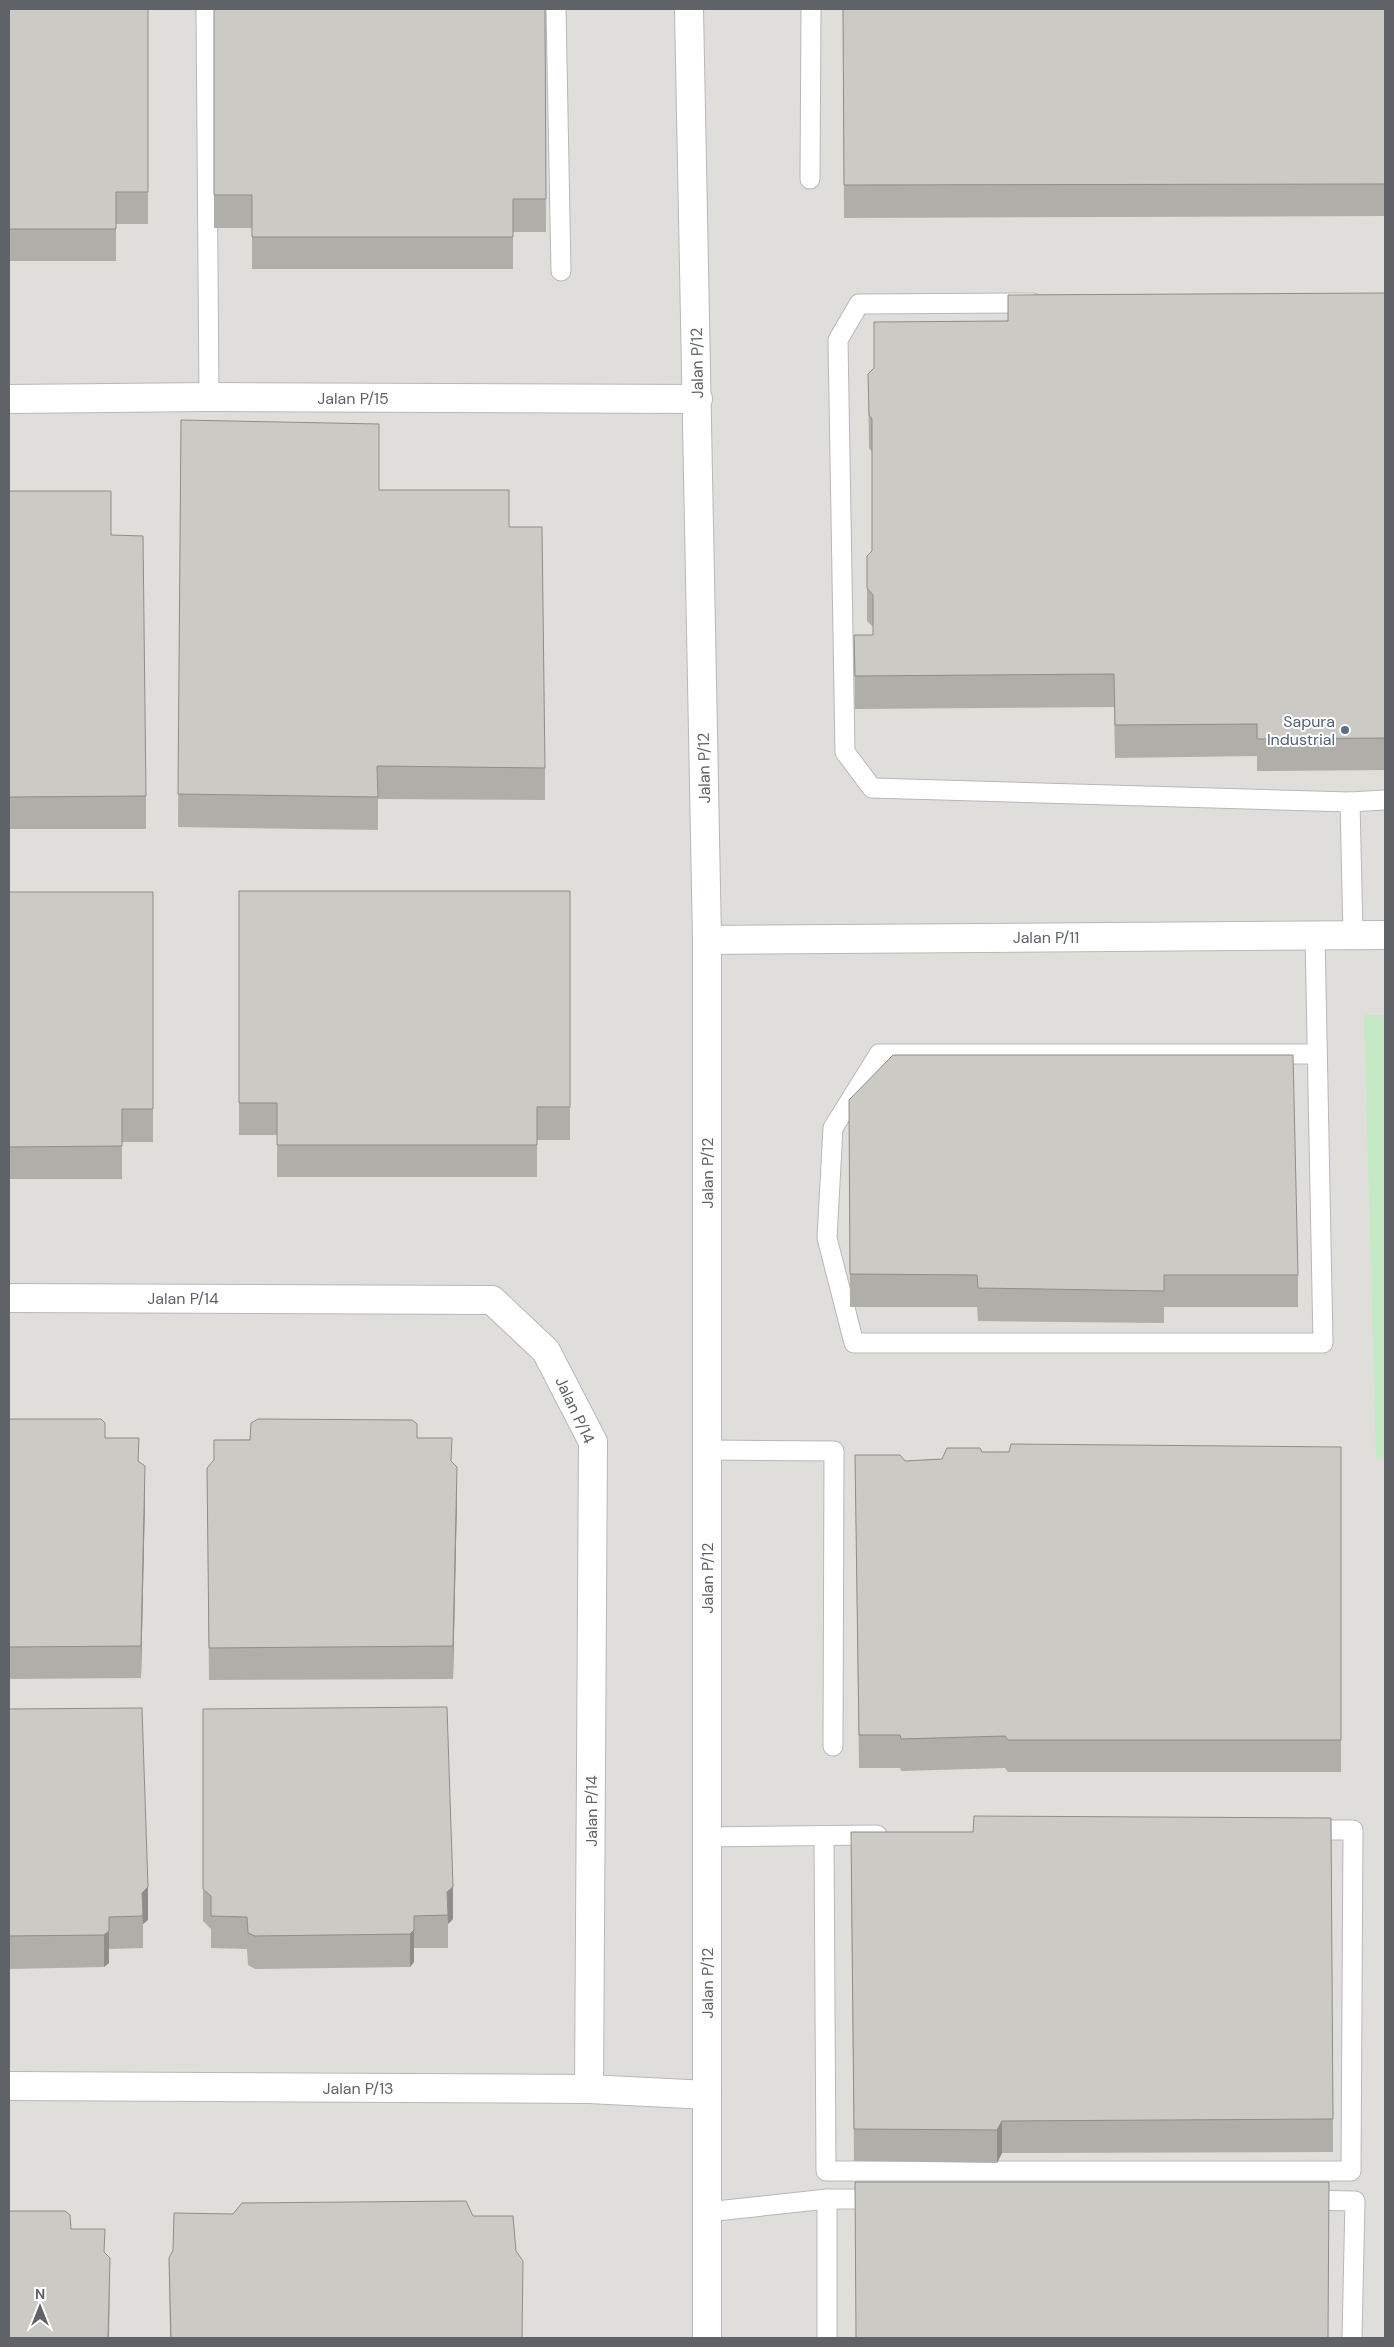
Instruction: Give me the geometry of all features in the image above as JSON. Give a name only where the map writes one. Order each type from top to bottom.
[{"type":"street","name":"Jalan P/12","points":[[689,9],[698,399],[706,940],[707,2338]]},
{"type":"street","name":"Jalan P/15","points":[[9,399],[209,397],[698,399]]},
{"type":"street","name":"Jalan P/11","points":[[706,940],[1385,935]]},
{"type":"street","name":"Jalan P/14","points":[[9,1298],[492,1300],[546,1350],[593,1442],[589,2090]]},
{"type":"street","name":"Jalan P/13","points":[[9,2086],[589,2090],[706,2095]]},
{"type":"lane","points":[[206,9],[209,397]]},
{"type":"lane","points":[[556,9],[561,271]]},
{"type":"lane","points":[[810,179],[812,9]]},
{"type":"lane","points":[[1048,304],[859,304],[838,340],[845,752],[872,788],[1350,802],[1385,800]]},
{"type":"lane","points":[[1350,802],[1353,935]]},
{"type":"lane","points":[[1315,935],[1323,1343],[854,1343],[827,1238],[833,1128],[879,1054],[1317,1054]]},
{"type":"lane","points":[[706,1450],[834,1451],[833,1746]]},
{"type":"lane","points":[[824,1836],[826,2171],[1351,2171],[1353,1830],[1283,1830]]},
{"type":"lane","points":[[706,1837],[894,1835]]},
{"type":"lane","points":[[706,2212],[827,2199],[897,2199]]},
{"type":"lane","points":[[827,2199],[827,2338]]},
{"type":"lane","points":[[1286,2200],[1355,2200],[1352,2338]]},
{"type":"shaded area","points":[[9,9],[1385,9],[1385,2338],[9,2338]]},
{"type":"green space","points":[[1364,1015],[1385,1015],[1385,1458],[1376,1459]]},
{"type":"building","points":[[9,9],[148,9],[148,192],[116,192],[116,229],[9,229]]},
{"type":"building","points":[[214,9],[545,9],[546,199],[513,199],[513,237],[252,237],[252,195],[214,195]]},
{"type":"building","points":[[843,9],[1385,9],[1385,184],[844,185]]},
{"type":"building","points":[[1385,293],[1385,738],[1257,739],[1257,724],[1115,725],[1114,674],[855,676],[854,635],[873,635],[873,595],[867,588],[867,556],[872,551],[872,419],[869,415],[868,374],[874,368],[874,322],[1008,321],[1008,295]]},
{"type":"building","points":[[181,420],[379,424],[379,490],[509,490],[509,527],[542,527],[545,768],[377,766],[378,797],[178,794]]},
{"type":"building","points":[[9,491],[111,491],[111,535],[143,536],[146,796],[9,797]]},
{"type":"building","points":[[239,891],[570,891],[570,1107],[537,1107],[537,1145],[277,1145],[277,1103],[239,1103]]},
{"type":"building","points":[[9,892],[153,892],[153,1109],[122,1109],[122,1146],[9,1147]]},
{"type":"building","points":[[893,1055],[1293,1055],[1298,1275],[1164,1275],[1164,1291],[978,1288],[977,1275],[850,1274],[849,1100]]},
{"type":"building","points":[[9,1419],[101,1419],[105,1423],[105,1438],[139,1438],[138,1461],[145,1466],[141,1646],[9,1647]]},
{"type":"building","points":[[258,1419],[412,1420],[417,1424],[417,1438],[452,1438],[451,1461],[457,1467],[453,1646],[209,1648],[207,1468],[214,1460],[214,1440],[250,1440],[251,1423]]},
{"type":"building","points":[[1011,1444],[1341,1447],[1341,1740],[1008,1740],[1005,1736],[901,1739],[900,1735],[859,1735],[855,1455],[900,1455],[905,1461],[942,1459],[947,1448],[980,1448],[982,1452],[1009,1452]]},
{"type":"building","points":[[447,1707],[453,1887],[447,1892],[448,1915],[414,1916],[414,1930],[410,1934],[255,1936],[248,1933],[247,1917],[211,1916],[211,1896],[203,1889],[203,1709]]},
{"type":"building","points":[[142,1708],[148,1887],[142,1893],[143,1916],[109,1917],[109,1931],[104,1935],[9,1936],[9,1709]]},
{"type":"building","points":[[974,1816],[1331,1818],[1333,2119],[1002,2121],[997,2130],[854,2129],[851,1832],[973,1832]]},
{"type":"building","points":[[855,2182],[1329,2182],[1328,2338],[856,2338]]},
{"type":"building","points":[[466,2201],[473,2216],[513,2216],[516,2251],[523,2261],[522,2338],[171,2338],[169,2258],[173,2250],[174,2213],[233,2214],[242,2203]]},
{"type":"building","points":[[9,2211],[65,2211],[70,2215],[71,2229],[105,2229],[104,2252],[110,2258],[108,2338],[9,2338]]},
{"type":"place","name":"Sapura Industrial","points":[[1345,730]]}]
